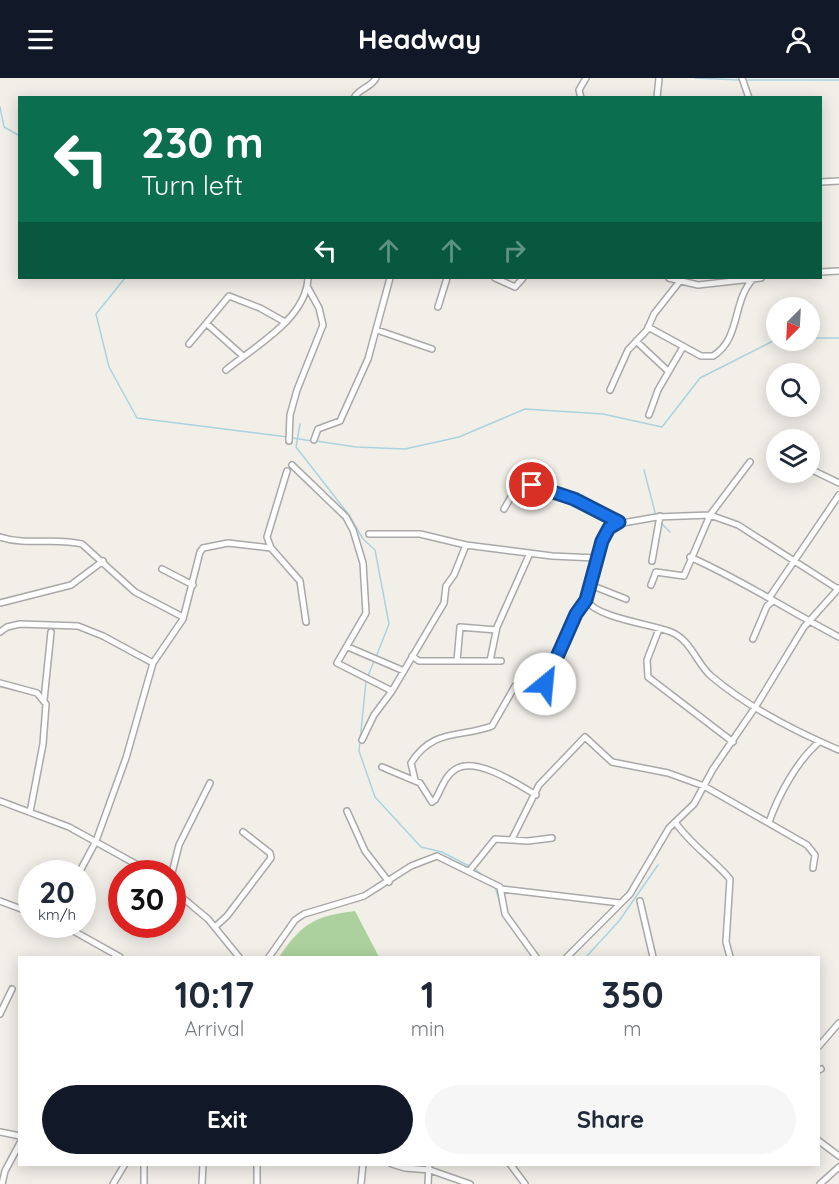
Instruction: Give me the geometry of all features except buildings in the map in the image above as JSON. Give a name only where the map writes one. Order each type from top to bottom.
[{"type":"street","points":[[355,96],[370,86],[376,78]]},
{"type":"street","points":[[580,96],[579,90],[586,78]]},
{"type":"street","points":[[657,96],[659,78]]},
{"type":"street","points":[[742,78],[748,96]]},
{"type":"street","points":[[822,183],[839,181]]},
{"type":"street","points":[[822,272],[839,271]]},
{"type":"street","points":[[226,370],[285,322],[302,302],[308,288],[308,279]]},
{"type":"street","points":[[314,440],[318,429],[338,423],[342,419],[368,359],[390,279]]},
{"type":"street","points":[[438,307],[447,279]]},
{"type":"street","points":[[497,279],[515,287],[522,279]]},
{"type":"street","points":[[673,279],[698,285],[753,279]]},
{"type":"street","points":[[648,327],[683,347],[707,357],[726,346],[747,287],[753,279]]},
{"type":"street","points":[[610,390],[627,352],[681,281]]},
{"type":"street","points":[[289,441],[290,415],[297,390],[323,325],[319,308],[308,288]]},
{"type":"street","points":[[189,344],[229,296],[260,308],[285,322]]},
{"type":"street","points":[[207,324],[243,356]]},
{"type":"street","points":[[377,330],[432,349]]},
{"type":"street","points":[[636,341],[668,371]]},
{"type":"street","points":[[649,415],[668,371],[683,347]]},
{"type":"street","points":[[651,585],[656,572],[684,576],[690,557],[711,515],[750,462]]},
{"type":"street","points":[[292,465],[346,517],[353,530],[363,564],[366,610],[348,646],[337,660],[338,664],[392,691]]},
{"type":"street","points":[[287,471],[267,532],[271,548],[300,581],[306,622]]},
{"type":"street","points":[[820,474],[839,483]]},
{"type":"street","points":[[504,509],[515,490],[532,485],[574,499],[619,522]]},
{"type":"street","points":[[753,639],[771,599],[839,495]]},
{"type":"street","points":[[415,780],[411,763],[426,746],[448,734],[492,726],[515,686],[545,684],[576,614],[586,600],[596,558],[609,528],[619,522],[660,516],[711,515],[738,525],[838,588],[809,621],[733,742],[713,769],[694,804],[669,828],[630,894],[568,956]]},
{"type":"street","points":[[652,561],[660,516]]},
{"type":"street","points":[[369,534],[425,534],[466,545],[596,558]]},
{"type":"street","points":[[0,537],[16,542],[72,541],[84,545],[135,592],[183,617]]},
{"type":"street","points":[[86,860],[96,841],[132,741],[153,663],[183,617],[193,585],[199,554],[203,548],[228,543],[271,548]]},
{"type":"street","points":[[362,740],[374,716],[392,691],[446,599],[446,586],[454,575],[466,545]]},
{"type":"street","points":[[490,661],[496,630],[530,553]]},
{"type":"street","points":[[690,557],[724,572],[839,637]]},
{"type":"street","points":[[0,603],[71,585],[103,561]]},
{"type":"street","points":[[162,569],[193,585]]},
{"type":"street","points":[[588,584],[626,599]]},
{"type":"street","points":[[586,600],[605,612],[676,635],[709,674],[773,719],[839,750]]},
{"type":"street","points":[[0,632],[7,627],[20,624],[78,626],[103,636],[153,663]]},
{"type":"street","points":[[457,661],[459,627],[496,630]]},
{"type":"street","points":[[659,628],[647,660],[648,677],[733,742]]},
{"type":"street","points":[[30,812],[44,744],[44,700],[51,632]]},
{"type":"street","points":[[348,646],[404,671]]},
{"type":"street","points":[[412,656],[419,661],[501,662]]},
{"type":"street","points":[[0,683],[37,693],[44,700]]},
{"type":"street","points":[[512,839],[539,785],[585,737],[612,762],[668,773],[704,786],[769,822],[807,845],[815,855],[813,868]]},
{"type":"street","points":[[769,822],[796,771],[819,742]]},
{"type":"street","points":[[382,767],[422,784],[429,800],[434,802],[450,774],[460,767],[472,766],[492,771],[536,795]]},
{"type":"street","points":[[175,860],[179,844],[210,783]]},
{"type":"street","points":[[0,801],[96,841],[129,860]]},
{"type":"street","points":[[347,811],[365,851],[389,882]]},
{"type":"street","points":[[675,822],[696,848],[711,858],[730,879],[726,942],[730,956]]},
{"type":"street","points":[[215,927],[227,916],[271,858],[270,853],[243,832]]},
{"type":"street","points":[[470,870],[493,840],[532,841],[552,838]]},
{"type":"street","points":[[270,956],[300,916],[316,908],[364,896],[411,866],[434,856],[447,859],[470,870],[501,889],[620,903]]},
{"type":"street","points":[[501,889],[505,914],[535,956]]},
{"type":"street","points":[[0,901],[18,908]]},
{"type":"street","points":[[640,901],[653,956]]},
{"type":"street","points":[[186,902],[215,927],[238,956]]},
{"type":"street","points":[[86,938],[118,956]]},
{"type":"street","points":[[0,1014],[12,989]]},
{"type":"street","points":[[820,1045],[839,1023]]},
{"type":"street","points":[[0,1132],[18,1136]]},
{"type":"street","points":[[820,1144],[839,1156]]},
{"type":"street","points":[[2,1184],[5,1171],[18,1147]]},
{"type":"street","points":[[113,1184],[124,1166]]},
{"type":"street","points":[[144,1166],[144,1184]]},
{"type":"street","points":[[202,1184],[203,1166]]},
{"type":"street","points":[[257,1166],[257,1184]]},
{"type":"street","points":[[360,1184],[363,1166]]},
{"type":"street","points":[[398,1166],[429,1167],[470,1184]]},
{"type":"street","points":[[512,1166],[525,1184]]},
{"type":"street","points":[[428,1184],[429,1167]]},
{"type":"street","points":[[820,1184],[839,1167]]},
{"type":"green space","points":[[355,911],[378,956],[280,956],[303,929],[329,916]]},
{"type":"waterway","points":[[695,78],[739,80]]},
{"type":"waterway","points":[[744,80],[839,80]]},
{"type":"waterway","points":[[0,107],[4,127],[18,135]]},
{"type":"waterway","points":[[124,279],[96,314],[109,367],[137,418],[288,437]]},
{"type":"waterway","points":[[820,338],[839,338]]},
{"type":"waterway","points":[[316,441],[356,447],[405,449],[459,437],[525,409],[603,414],[662,427],[700,378],[766,345]]},
{"type":"waterway","points":[[300,424],[296,447],[349,515],[363,539],[375,550],[389,624],[376,657]]},
{"type":"waterway","points":[[293,438],[312,441]]},
{"type":"waterway","points":[[644,470],[656,516]]},
{"type":"waterway","points":[[660,522],[670,532]]},
{"type":"waterway","points":[[368,676],[374,661]]},
{"type":"waterway","points":[[777,666],[780,661]]},
{"type":"waterway","points":[[366,681],[359,751],[375,797],[421,847],[442,852],[471,867]]},
{"type":"waterway","points":[[587,956],[619,921],[658,865]]},
{"type":"waterway","points":[[475,869],[485,877]]},
{"type":"waterway","points":[[495,887],[504,916]]},
{"type":"waterway","points":[[528,950],[531,956]]},
{"type":"route","points":[[532,485],[574,499],[619,522],[609,528],[602,541],[588,584],[586,600],[576,614],[559,658],[545,684]]}]
